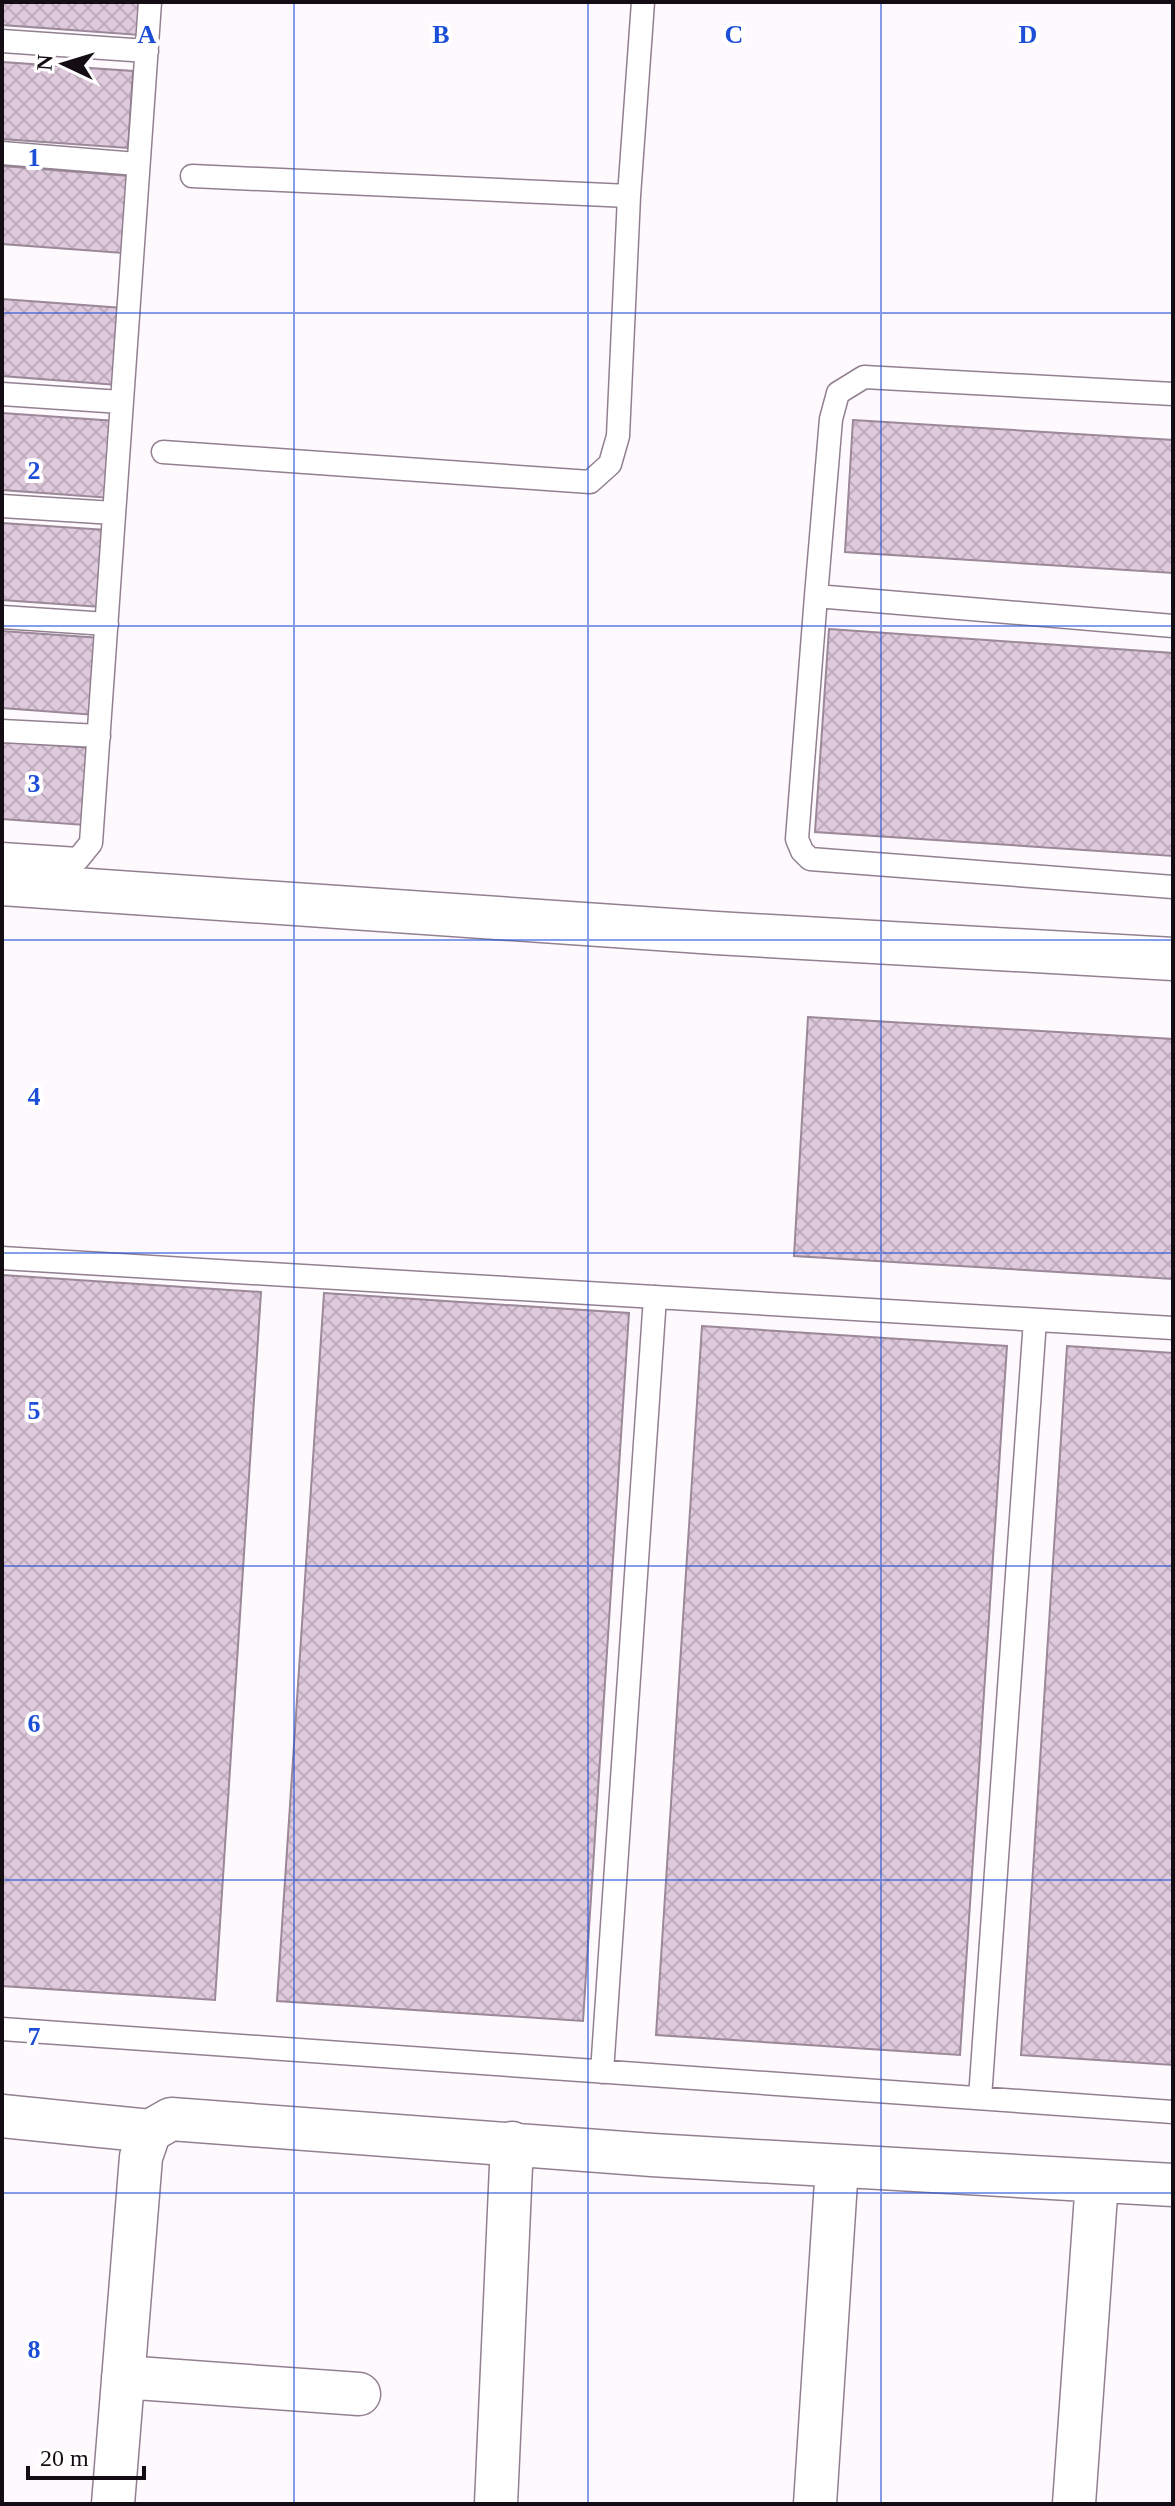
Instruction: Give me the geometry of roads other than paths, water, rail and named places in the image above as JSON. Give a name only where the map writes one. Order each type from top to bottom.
[{"type":"street","points":[[2,884],[700,932],[1173,959]]},
{"type":"street","points":[[2,2116],[150,2131],[171,2119],[652,2155],[1173,2185]]},
{"type":"street","points":[[113,2504],[141,2157],[150,2131]]},
{"type":"street","points":[[496,2504],[512,2143]]},
{"type":"street","points":[[815,2504],[837,2166]]},
{"type":"street","points":[[1074,2504],[1097,2181]]},
{"type":"street","points":[[123,2377],[359,2394]]},
{"type":"lane","points":[[2,854],[78,859],[91,843],[150,2]]},
{"type":"lane","points":[[163,452],[590,482],[610,464],[618,436],[629,196],[643,2]]},
{"type":"lane","points":[[2,41],[147,51]]},
{"type":"lane","points":[[2,153],[137,164]]},
{"type":"lane","points":[[192,176],[629,196]]},
{"type":"lane","points":[[1173,394],[864,377],[838,393],[831,419],[797,839],[810,859],[1173,887]]},
{"type":"lane","points":[[2,394],[121,402]]},
{"type":"lane","points":[[2,506],[114,513]]},
{"type":"lane","points":[[816,596],[1173,626]]},
{"type":"lane","points":[[2,617],[107,624]]},
{"type":"lane","points":[[2,731],[99,736]]},
{"type":"lane","points":[[2,1258],[1173,1328]]},
{"type":"lane","points":[[602,2072],[655,1297]]},
{"type":"lane","points":[[980,2098],[1035,1320]]},
{"type":"lane","points":[[2,2029],[1173,2112]]}]
